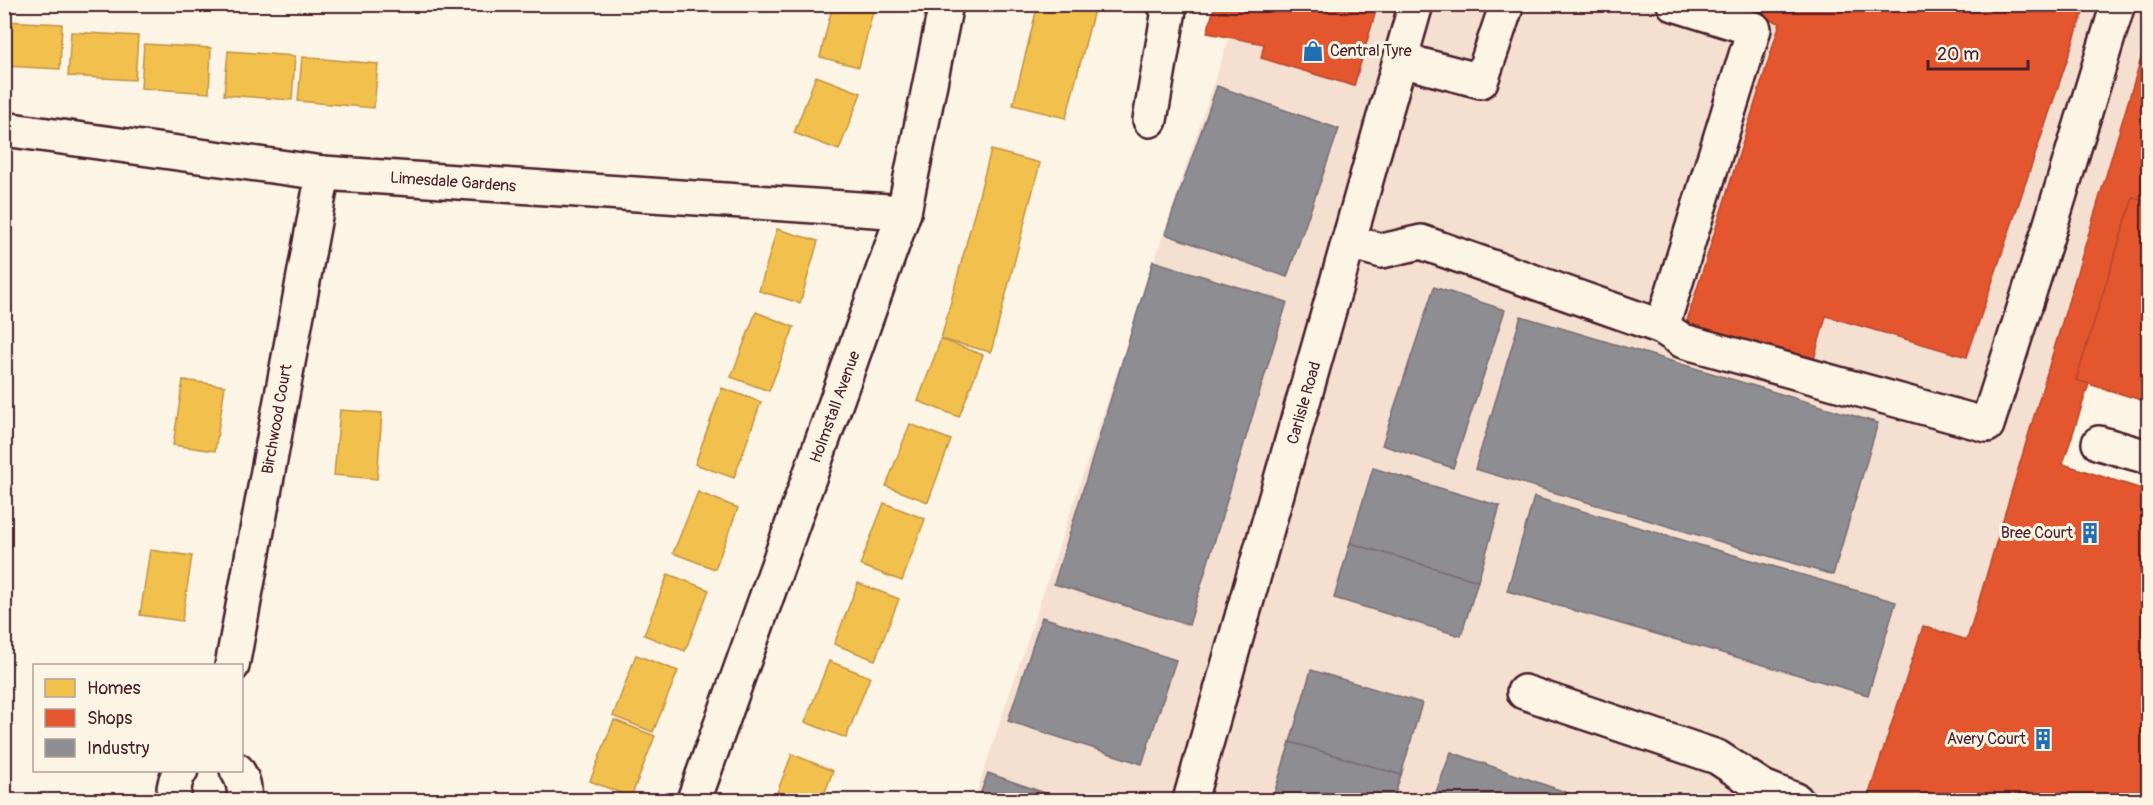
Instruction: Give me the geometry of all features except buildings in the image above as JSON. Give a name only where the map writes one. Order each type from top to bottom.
[{"type":"street","name":"Holmstall Avenue","points":[[694,801],[904,212],[946,4]]},
{"type":"street","points":[[1150,120],[1169,10],[1164,4]]},
{"type":"street","name":"Carlisle Road","points":[[1190,801],[1416,4]]},
{"type":"street","points":[[1401,60],[1481,81],[1507,4]]},
{"type":"street","points":[[1662,327],[1754,28],[1674,4]]},
{"type":"street","points":[[1350,242],[1382,251],[1421,242],[1662,327],[1683,341],[1987,425],[2118,4]]},
{"type":"street","name":"Limesdale Gardens","points":[[4,129],[322,173],[904,212]]},
{"type":"street","name":"Birchwood Court","points":[[232,664],[322,173]]},
{"type":"street","points":[[2099,443],[2148,458]]},
{"type":"street","points":[[1524,692],[1717,757],[1763,787],[1796,801]]},
{"type":"street","points":[[174,801],[173,790],[180,772]]},
{"type":"street","points":[[238,772],[243,778],[244,801]]},
{"type":"shaded area","points":[[1219,5],[2148,5],[2148,37],[1967,640],[1922,626],[1867,800],[974,800],[1238,11]]},
{"type":"place","name":"Central Tyre","points":[[1313,51]]},
{"type":"place","name":"Bree Court","points":[[2090,533]]},
{"type":"place","name":"Avery Court","points":[[2043,739]]}]
